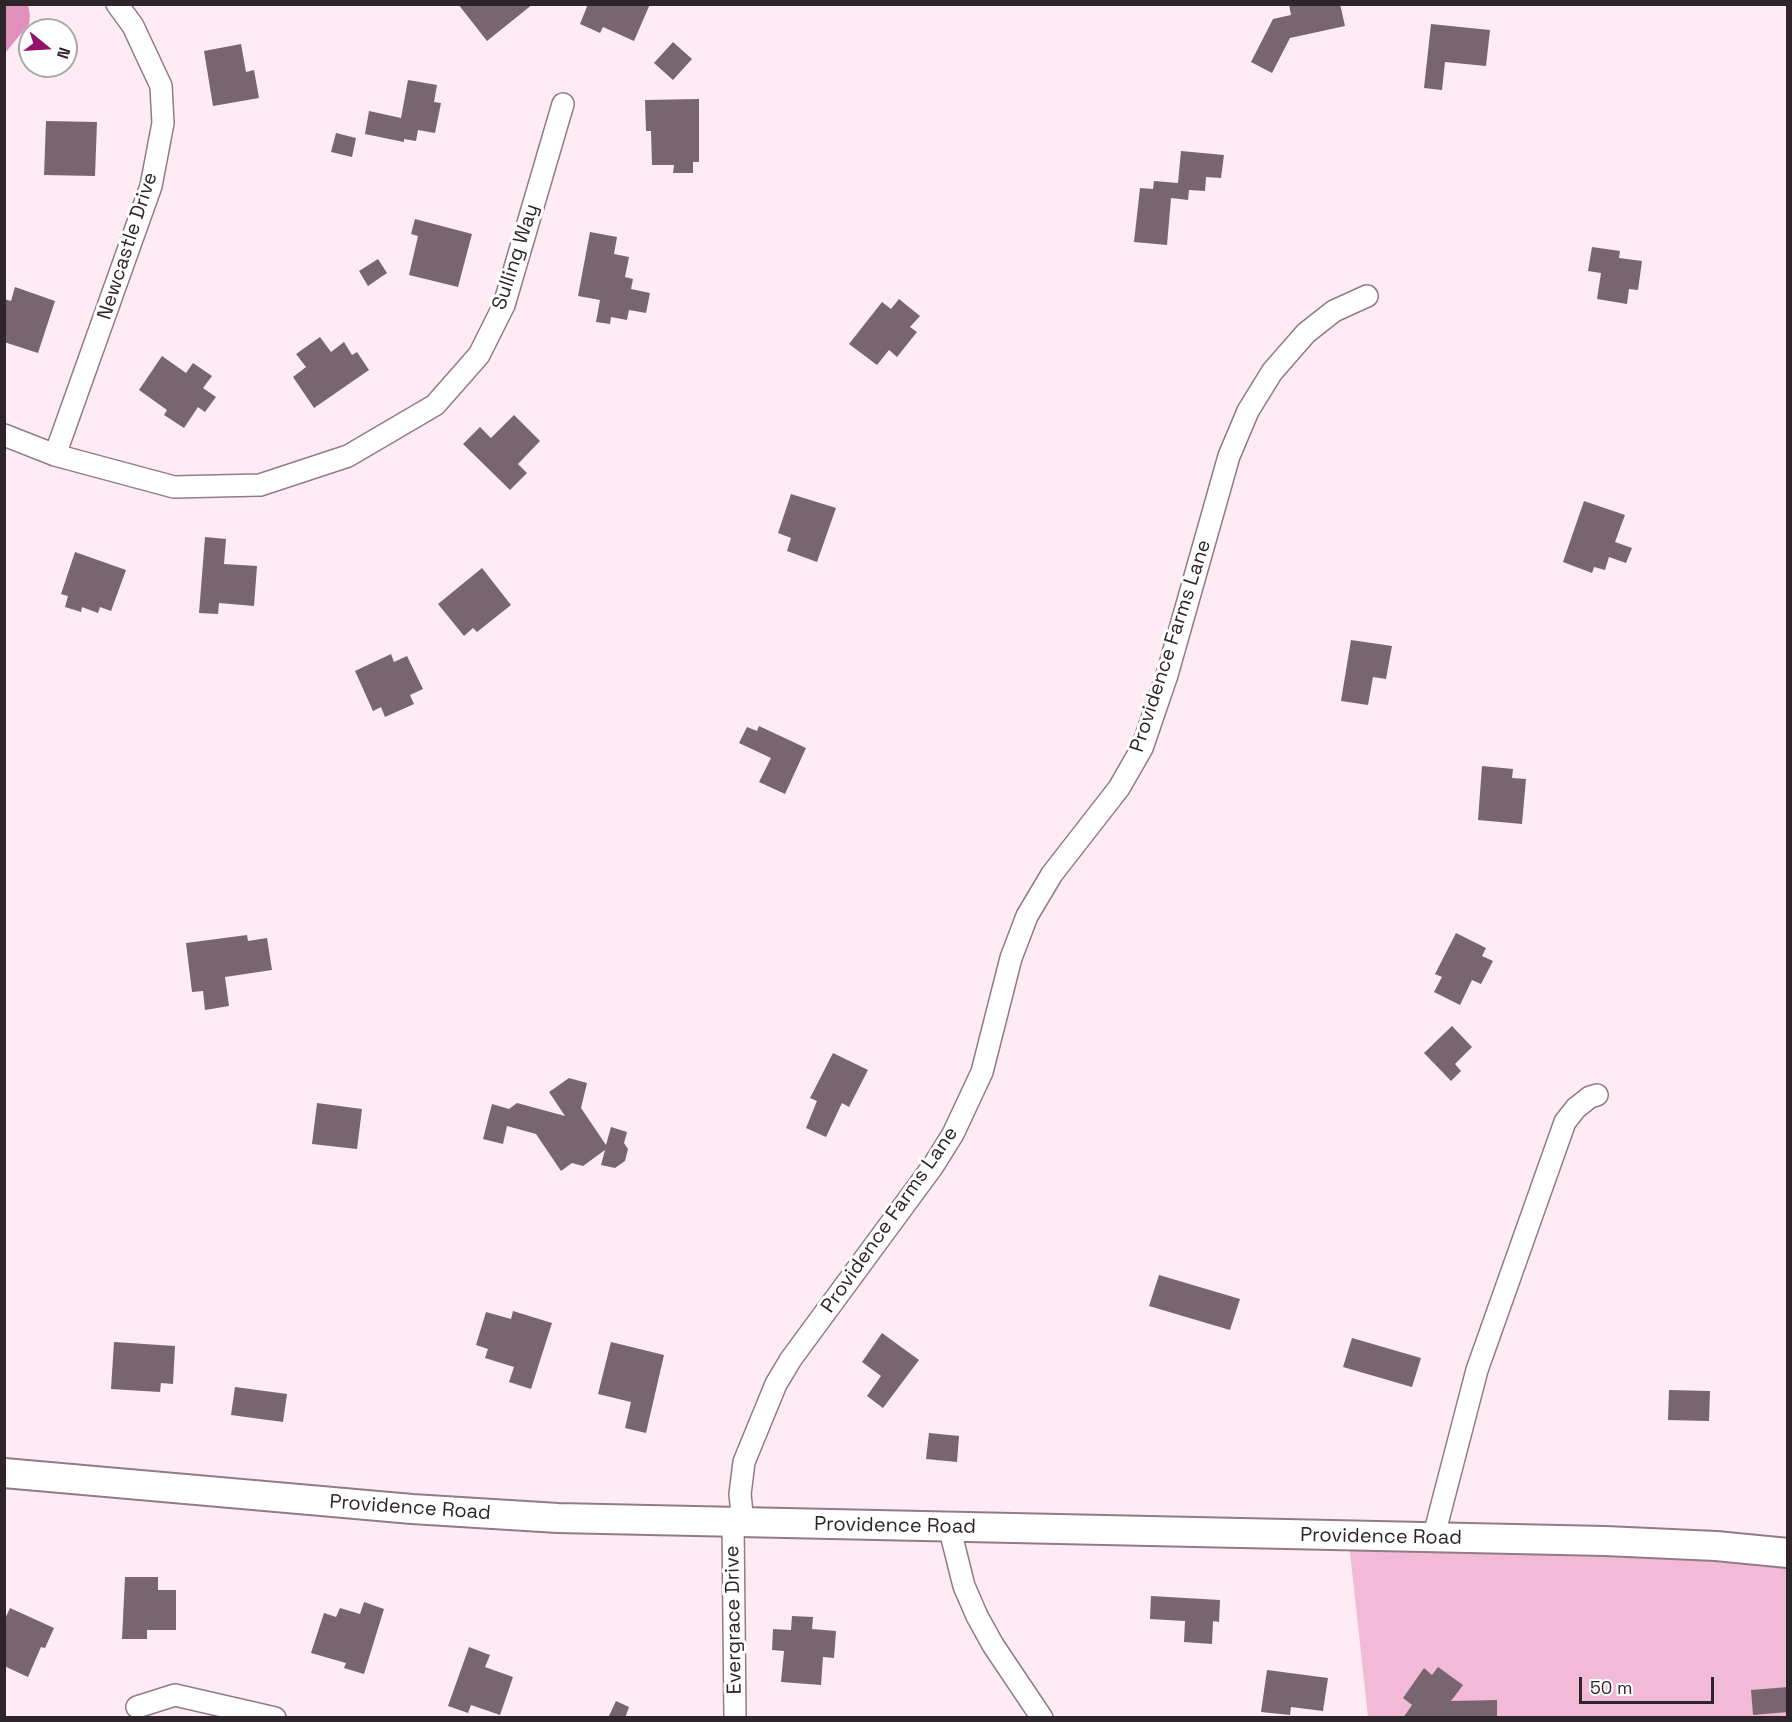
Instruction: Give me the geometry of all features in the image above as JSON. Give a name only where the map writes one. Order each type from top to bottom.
[{"type":"street","name":"Newcastle Drive","points":[[56,455],[151,186],[164,123],[161,86],[133,26],[117,4]]},
{"type":"street","name":"Sulling Way","points":[[4,435],[56,455],[174,487],[260,485],[348,456],[435,405],[479,355],[504,305],[563,104]]},
{"type":"street","name":"Providence Farms Lane","points":[[738,1523],[744,1462],[776,1384],[791,1359],[933,1166],[953,1134],[982,1072],[1011,958],[1027,916],[1052,874],[1119,788],[1142,748],[1167,675],[1229,456],[1248,411],[1272,372],[1306,333],[1334,311],[1367,296]]},
{"type":"street","points":[[1432,1539],[1477,1370],[1565,1122],[1576,1108],[1590,1097],[1597,1095]]},
{"type":"street","name":"Providence Road","points":[[4,1473],[411,1509],[558,1518],[1614,1542],[1716,1546],[1788,1553]]},
{"type":"street","name":"Evergrace Drive","points":[[735,1718],[738,1523]]},
{"type":"street","points":[[949,1526],[964,1586],[977,1616],[993,1645],[1042,1718]]},
{"type":"street","points":[[137,1707],[175,1695],[275,1718]]},
{"type":"shaded area","points":[[5,4],[28,5],[30,18],[18,18],[18,37],[5,53]]},
{"type":"shaded area","points":[[1348,1534],[1787,1561],[1787,1717],[1368,1717]]},
{"type":"building","points":[[458,4],[533,4],[487,41]]},
{"type":"building","points":[[588,4],[650,4],[634,41],[603,27],[600,33],[580,24]]},
{"type":"building","points":[[1289,4],[1340,4],[1345,26],[1290,38],[1272,73],[1251,62],[1273,19],[1291,15]]},
{"type":"building","points":[[1431,24],[1490,30],[1486,66],[1445,62],[1442,90],[1424,88]]},
{"type":"building","points":[[673,42],[692,59],[673,80],[654,63]]},
{"type":"building","points":[[241,44],[246,72],[254,70],[259,98],[213,106],[204,51]]},
{"type":"building","points":[[408,80],[437,85],[434,102],[441,103],[435,133],[418,130],[416,141],[404,139],[404,142],[365,134],[369,111],[401,118]]},
{"type":"building","points":[[699,99],[699,162],[693,162],[693,173],[673,173],[674,165],[652,165],[651,131],[646,131],[645,100]]},
{"type":"building","points":[[46,121],[97,122],[95,176],[44,175]]},
{"type":"building","points":[[336,133],[356,138],[352,157],[331,152]]},
{"type":"building","points":[[1181,151],[1224,155],[1221,178],[1206,177],[1205,191],[1189,190],[1188,200],[1171,198],[1167,245],[1134,242],[1140,188],[1153,189],[1154,181],[1178,183]]},
{"type":"building","points":[[415,219],[472,234],[458,287],[409,275],[418,236],[411,234]]},
{"type":"building","points":[[590,232],[617,237],[614,254],[629,257],[625,277],[633,279],[631,289],[650,293],[646,313],[629,310],[627,320],[611,317],[610,324],[596,322],[600,300],[578,296]]},
{"type":"building","points":[[1592,247],[1620,251],[1619,258],[1642,261],[1638,290],[1629,289],[1627,304],[1597,299],[1601,273],[1588,271]]},
{"type":"building","points":[[378,259],[387,273],[368,286],[359,271]]},
{"type":"building","points":[[15,287],[55,301],[38,353],[4,342],[4,299],[11,301]]},
{"type":"building","points":[[899,299],[920,316],[910,327],[917,332],[897,357],[889,350],[877,365],[849,344],[882,302],[891,309]]},
{"type":"building","points":[[320,337],[331,352],[344,342],[352,355],[357,352],[369,370],[314,408],[293,377],[306,367],[296,354]]},
{"type":"building","points":[[162,356],[186,373],[193,363],[212,376],[203,388],[216,397],[205,412],[198,407],[184,428],[164,415],[167,410],[139,390]]},
{"type":"building","points":[[514,415],[540,441],[518,464],[527,473],[510,490],[463,444],[480,427],[491,438]]},
{"type":"building","points":[[791,494],[836,508],[817,562],[787,551],[791,538],[778,533]]},
{"type":"building","points":[[1584,501],[1625,515],[1615,542],[1632,548],[1626,563],[1609,557],[1605,570],[1594,567],[1592,573],[1563,562]]},
{"type":"building","points":[[205,537],[226,539],[224,564],[257,566],[254,606],[219,603],[218,614],[199,613]]},
{"type":"building","points":[[75,552],[126,570],[111,611],[100,607],[98,613],[82,607],[81,612],[65,607],[68,596],[61,594]]},
{"type":"building","points":[[482,568],[511,605],[477,632],[473,628],[464,636],[438,604]]},
{"type":"building","points":[[1351,640],[1392,646],[1386,679],[1373,677],[1368,705],[1341,701]]},
{"type":"building","points":[[391,654],[394,662],[407,656],[423,689],[410,695],[414,704],[385,717],[381,707],[373,711],[355,671]]},
{"type":"building","points":[[759,726],[806,748],[785,794],[759,782],[771,758],[739,743],[747,727],[757,731]]},
{"type":"building","points":[[1482,766],[1513,769],[1512,778],[1526,779],[1522,824],[1478,820]]},
{"type":"building","points":[[1456,933],[1486,948],[1482,956],[1493,961],[1481,984],[1472,980],[1460,1005],[1434,992],[1442,977],[1435,974]]},
{"type":"building","points":[[247,935],[248,941],[267,938],[272,970],[225,977],[229,1006],[205,1010],[203,991],[192,992],[186,943]]},
{"type":"building","points":[[1452,1026],[1472,1047],[1455,1064],[1461,1071],[1451,1081],[1424,1053]]},
{"type":"building","points":[[833,1053],[868,1070],[849,1107],[842,1103],[826,1137],[806,1128],[817,1101],[810,1098]]},
{"type":"building","points":[[569,1078],[587,1083],[581,1108],[606,1145],[611,1127],[627,1132],[624,1143],[628,1149],[625,1161],[615,1168],[601,1165],[605,1150],[583,1166],[572,1163],[561,1171],[536,1134],[507,1126],[503,1144],[483,1139],[492,1104],[509,1109],[517,1103],[565,1116],[549,1092]]},
{"type":"building","points":[[317,1103],[362,1109],[357,1149],[312,1144]]},
{"type":"building","points":[[1159,1275],[1240,1299],[1230,1330],[1149,1306]]},
{"type":"building","points":[[513,1311],[552,1323],[531,1389],[509,1382],[514,1367],[485,1358],[488,1349],[476,1345],[486,1312],[511,1319]]},
{"type":"building","points":[[882,1333],[919,1360],[883,1408],[867,1396],[881,1376],[862,1362]]},
{"type":"building","points":[[1352,1338],[1421,1358],[1412,1387],[1343,1367]]},
{"type":"building","points":[[114,1342],[175,1346],[173,1384],[161,1383],[160,1392],[111,1389]]},
{"type":"building","points":[[611,1342],[664,1355],[646,1433],[625,1428],[631,1402],[598,1394]]},
{"type":"building","points":[[235,1387],[287,1394],[283,1422],[231,1415]]},
{"type":"building","points":[[1669,1390],[1710,1391],[1709,1421],[1668,1420]]},
{"type":"building","points":[[929,1433],[959,1436],[957,1462],[926,1459]]},
{"type":"building","points":[[125,1577],[158,1577],[158,1590],[176,1590],[176,1630],[147,1630],[147,1639],[122,1639]]},
{"type":"building","points":[[1151,1596],[1220,1600],[1219,1622],[1213,1621],[1212,1644],[1184,1642],[1185,1621],[1150,1619]]},
{"type":"building","points":[[364,1602],[384,1609],[364,1674],[344,1668],[346,1663],[311,1653],[324,1613],[336,1617],[340,1608],[360,1614]]},
{"type":"building","points":[[10,1608],[54,1628],[45,1648],[41,1647],[28,1677],[4,1666],[4,1621]]},
{"type":"building","points":[[792,1616],[813,1617],[812,1629],[836,1631],[834,1658],[823,1657],[821,1685],[781,1682],[784,1651],[772,1650],[773,1629],[791,1630]]},
{"type":"building","points":[[469,1647],[490,1655],[485,1667],[513,1677],[500,1715],[471,1705],[468,1713],[448,1706]]},
{"type":"building","points":[[1438,1667],[1463,1685],[1451,1701],[1497,1700],[1497,1718],[1403,1718],[1412,1705],[1403,1698],[1424,1668],[1432,1675]]},
{"type":"building","points":[[1267,1670],[1328,1678],[1323,1711],[1291,1707],[1290,1715],[1261,1712]]},
{"type":"building","points":[[1788,1687],[1788,1712],[1753,1715],[1751,1690]]},
{"type":"building","points":[[616,1701],[629,1707],[625,1718],[608,1718]]}]
